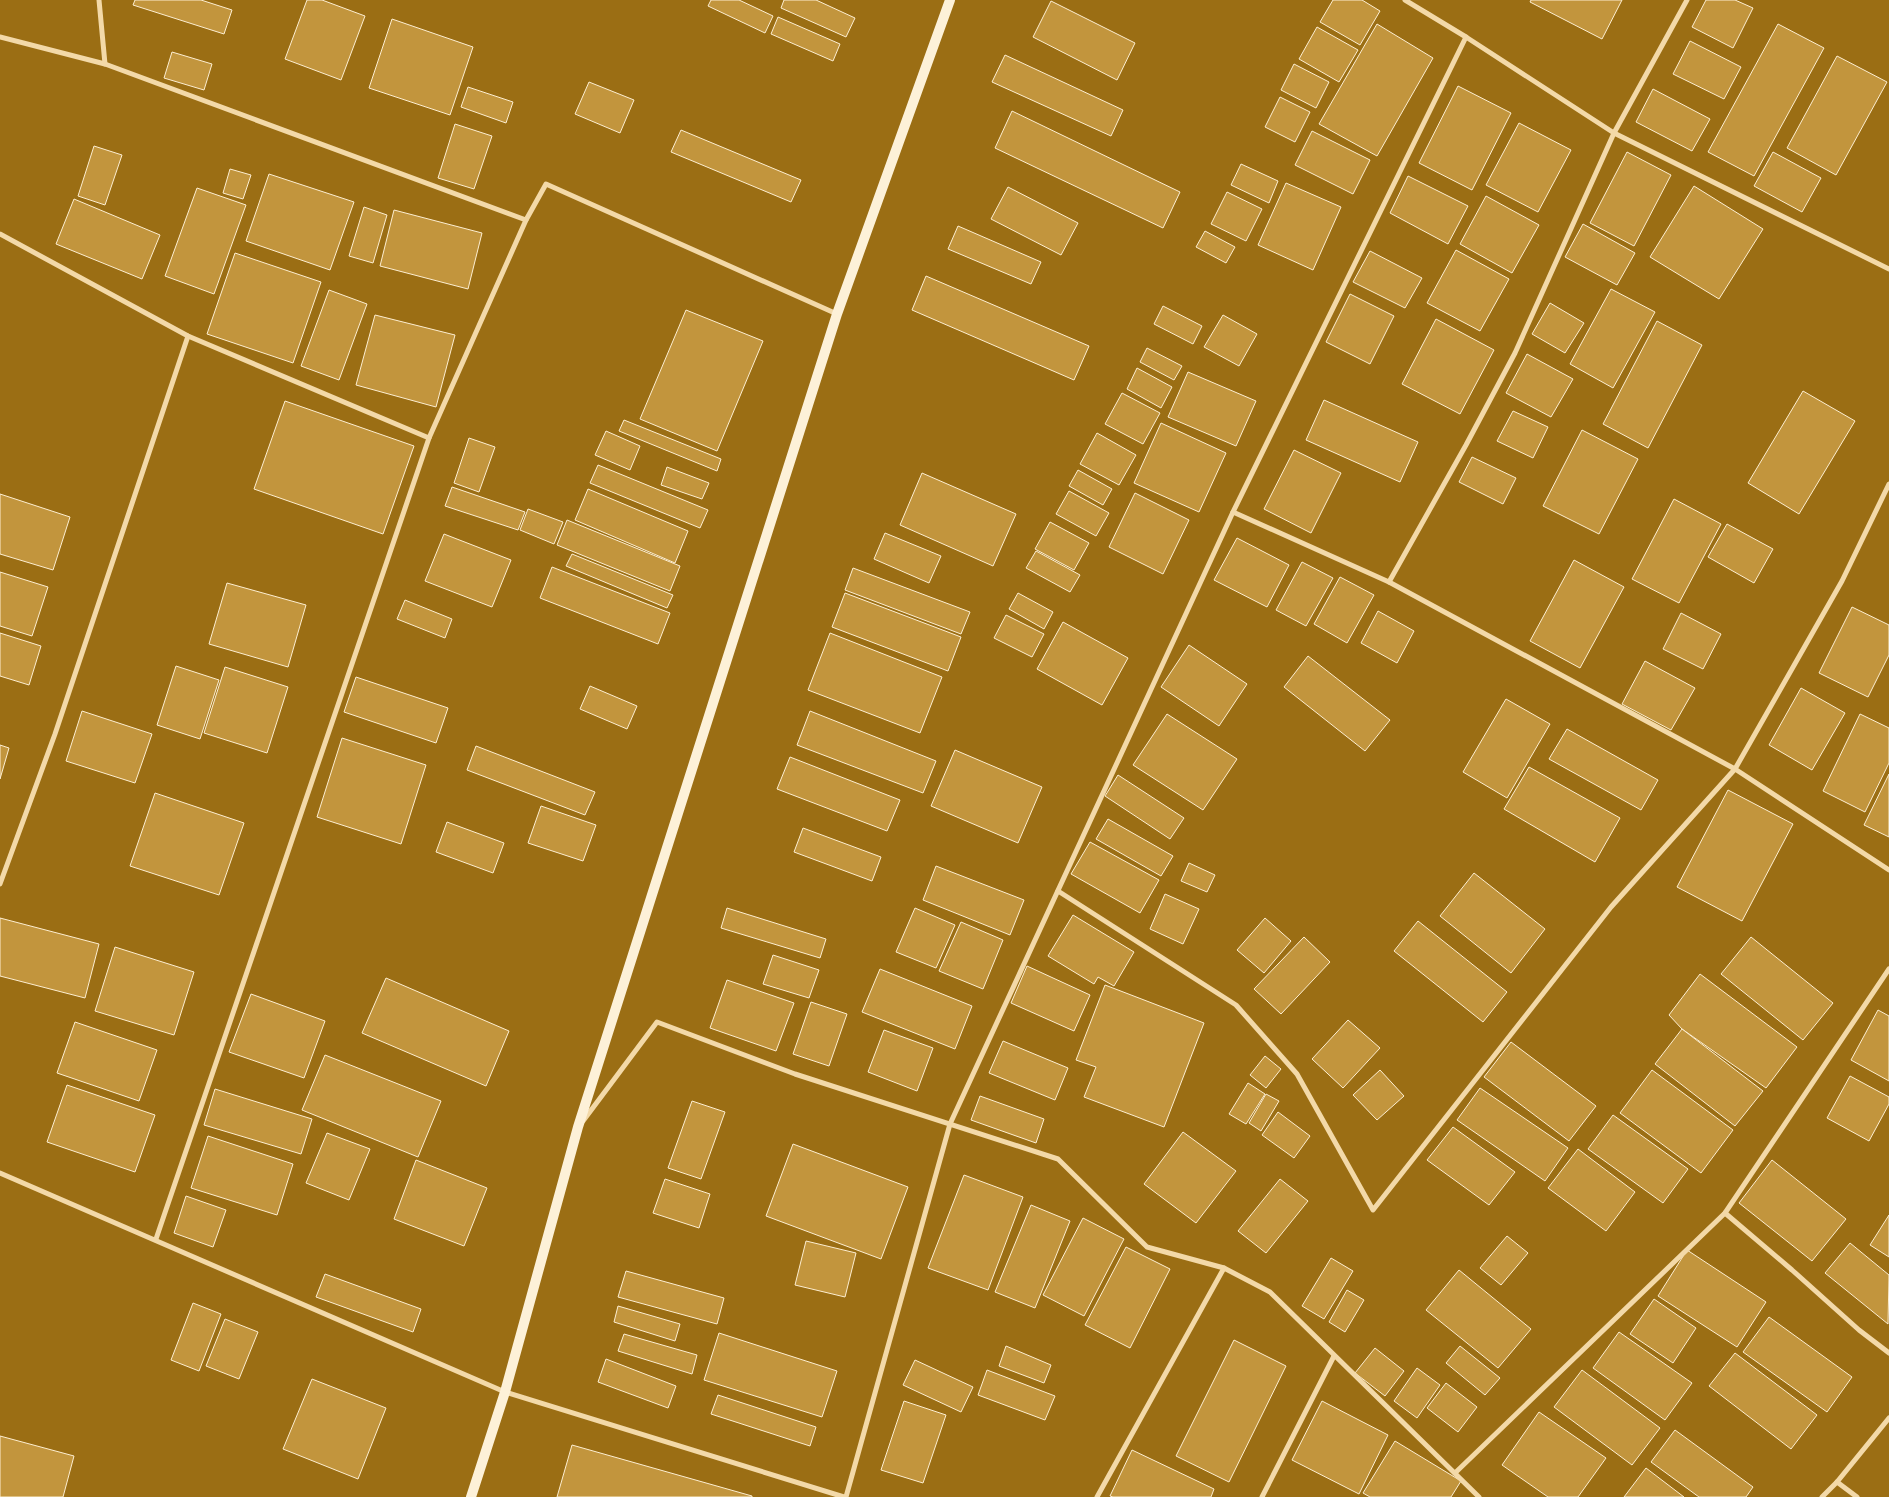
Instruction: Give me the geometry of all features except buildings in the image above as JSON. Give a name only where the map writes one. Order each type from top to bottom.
[{"type":"main road","points":[[471,1497],[505,1392],[578,1127],[838,314],[950,0]]},
{"type":"street","points":[[99,0],[105,64]]},
{"type":"street","points":[[1406,0],[1614,133],[1889,269]]},
{"type":"street","points":[[1389,582],[1515,353],[1614,133],[1687,0]]},
{"type":"street","points":[[0,1173],[156,1239],[505,1392],[845,1497],[950,1124],[1233,512],[1466,37]]},
{"type":"street","points":[[0,38],[105,64],[526,220]]},
{"type":"street","points":[[156,1239],[429,438],[526,220],[546,184],[838,314]]},
{"type":"street","points":[[0,234],[188,336],[429,438]]},
{"type":"street","points":[[0,884],[55,734],[188,336]]},
{"type":"street","points":[[1058,891],[1236,1005],[1296,1074],[1373,1210],[1611,907],[1736,769],[1842,581],[1889,484]]},
{"type":"street","points":[[1233,512],[1389,582],[1736,769],[1889,870]]},
{"type":"street","points":[[1455,1473],[1725,1213],[1889,969]]},
{"type":"street","points":[[578,1127],[657,1022],[796,1074],[1058,1159],[1147,1247],[1224,1268],[1270,1292],[1479,1497]]},
{"type":"street","points":[[1725,1213],[1859,1330],[1889,1352]]},
{"type":"street","points":[[1097,1497],[1224,1268]]},
{"type":"street","points":[[1262,1497],[1334,1356]]},
{"type":"street","points":[[1822,1497],[1837,1482],[1889,1418]]},
{"type":"street","points":[[1837,1482],[1857,1497]]}]
